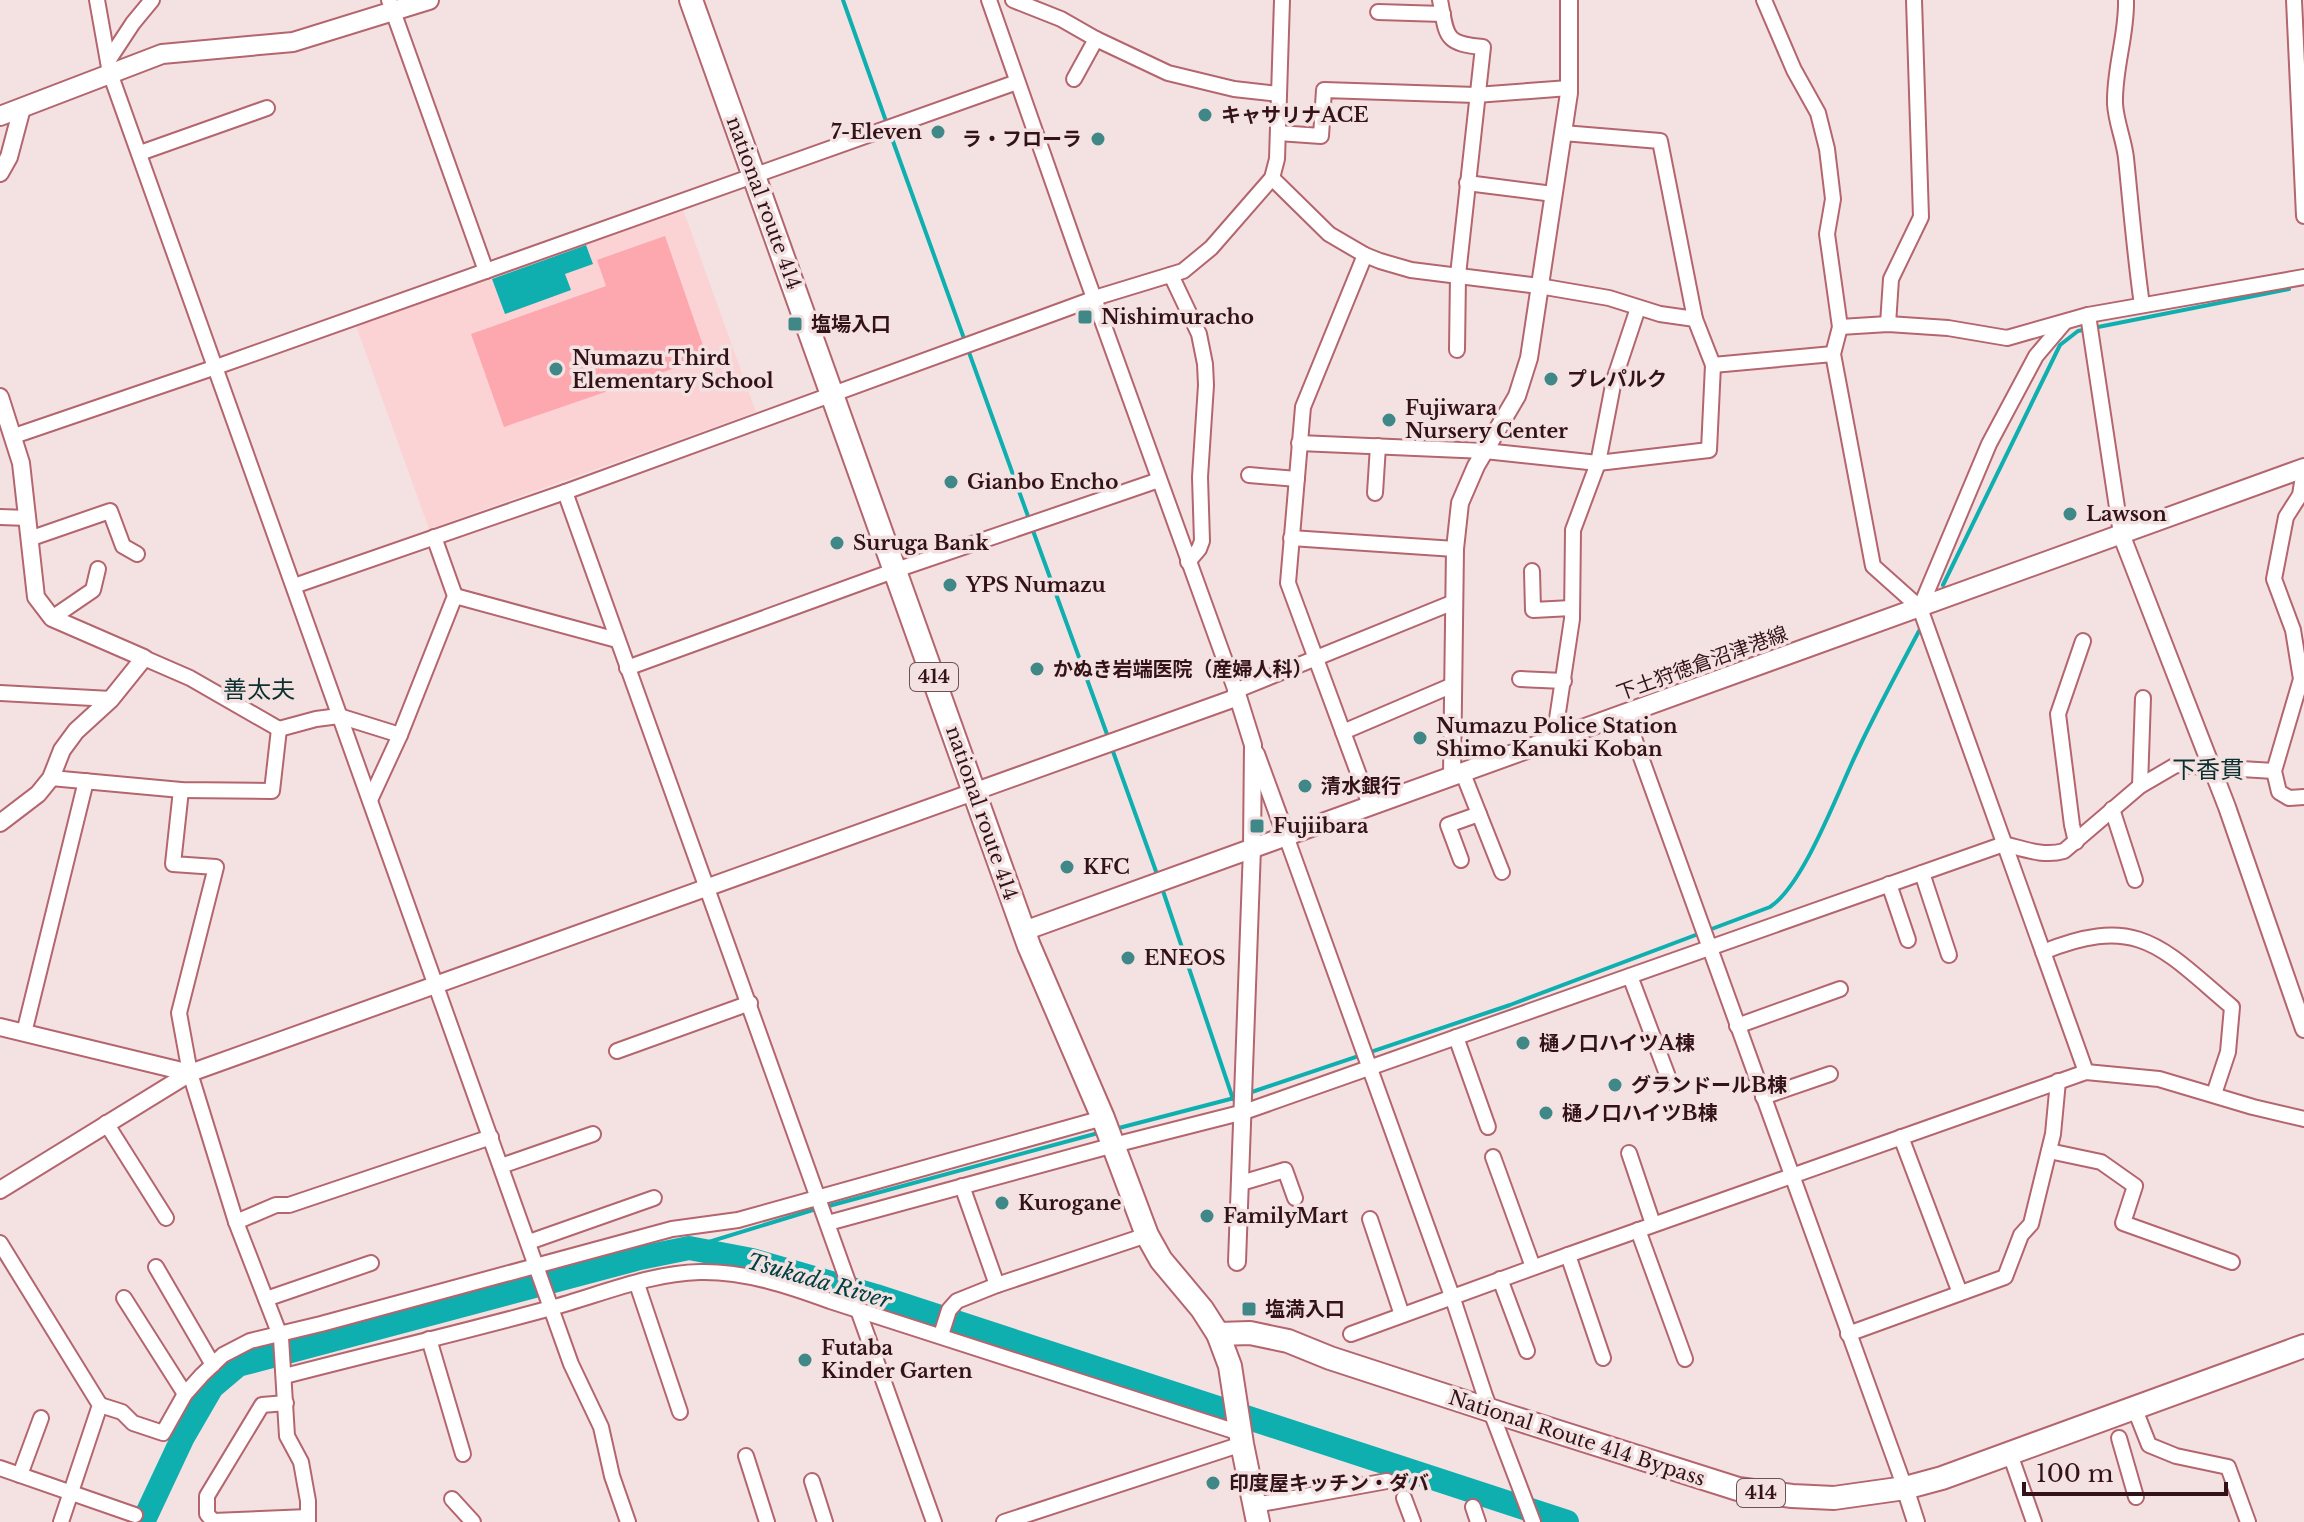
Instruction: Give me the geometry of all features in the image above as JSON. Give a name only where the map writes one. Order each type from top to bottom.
[{"type":"highway","name":"national route 414","points":[[691,0],[1024,931],[1114,1145],[1147,1235],[1161,1260],[1202,1309],[1218,1334],[1230,1366],[1257,1514]]},
{"type":"highway","name":"National Route 414 Bypass","points":[[1218,1334],[1250,1333],[1288,1341],[1330,1358],[1738,1489],[1834,1498],[1905,1488],[2010,1454],[2304,1346]]},
{"type":"main road","points":[[0,116],[109,67],[162,54],[293,42],[391,6],[429,0]]},
{"type":"main road","name":"下土狩徳倉沼津港線","points":[[1024,931],[2304,469]]},
{"type":"street","points":[[97,0],[109,67],[571,1364],[601,1427],[612,1476],[628,1522]]},
{"type":"street","points":[[109,67],[133,23],[152,0]]},
{"type":"street","points":[[989,0],[1490,1409],[1533,1522]]},
{"type":"street","points":[[1013,0],[1061,19],[1096,39],[1182,78],[1279,94]]},
{"type":"street","points":[[294,586],[565,492],[1095,299],[1183,271],[1211,248],[1272,178],[1277,159],[1282,0]]},
{"type":"street","points":[[1502,872],[1479,814],[1457,773],[1453,685],[1455,549],[1460,503],[1476,466],[1517,396],[1524,375],[1569,88],[1569,0]]},
{"type":"street","points":[[1764,0],[1794,70],[1818,113],[1827,149],[1833,199],[1827,234],[1840,327],[1833,354],[1873,566],[1920,608],[2086,1072]]},
{"type":"street","points":[[1888,324],[1891,279],[1921,217],[1914,0]]},
{"type":"street","points":[[2126,0],[2127,16],[2116,76],[2115,108],[2125,154],[2142,305]]},
{"type":"street","points":[[2294,0],[2302,114],[2304,216]]},
{"type":"street","points":[[391,6],[486,271]]},
{"type":"street","points":[[1378,12],[1441,7],[1447,34],[1460,45],[1483,47],[1458,275],[1457,350]]},
{"type":"street","points":[[1074,79],[1096,39]]},
{"type":"street","points":[[8,432],[216,367],[1017,82]]},
{"type":"street","points":[[1278,133],[1321,136],[1324,90],[1476,95],[1569,88]]},
{"type":"street","points":[[0,173],[9,157],[22,108]]},
{"type":"street","points":[[140,153],[267,108]]},
{"type":"street","points":[[1299,443],[1485,451],[1598,463],[1709,450],[1713,365],[1695,319],[1660,141],[1563,133]]},
{"type":"street","points":[[1272,178],[1329,234],[1365,255],[1411,270],[1609,298],[1660,314],[1695,319]]},
{"type":"street","points":[[1467,183],[1553,194]]},
{"type":"street","points":[[1365,255],[1303,407],[1288,583],[1370,805]]},
{"type":"street","points":[[1171,275],[1199,334],[1205,364],[1200,477],[1202,541],[1188,562]]},
{"type":"street","points":[[1840,327],[1888,324],[1948,328],[2007,338],[2088,315],[2304,277]]},
{"type":"street","points":[[1554,739],[1572,608],[1573,530],[1598,463],[1614,380],[1638,308]]},
{"type":"street","points":[[2088,315],[2121,534],[2227,807],[2304,1029]]},
{"type":"street","points":[[1920,608],[1989,444],[2036,356],[2064,323]]},
{"type":"street","points":[[1713,365],[1833,354]]},
{"type":"street","points":[[0,397],[8,432],[21,463],[36,597],[52,618],[190,678],[279,729],[339,716],[400,735]]},
{"type":"street","points":[[1375,493],[1378,446]]},
{"type":"street","points":[[2304,469],[2300,495],[2286,517],[2274,579],[2293,630],[2303,679],[2274,771],[2279,792],[2289,798],[2304,797]]},
{"type":"street","points":[[1249,475],[1297,479]]},
{"type":"street","points":[[627,668],[896,570],[1159,480]]},
{"type":"street","points":[[565,492],[934,1522]]},
{"type":"street","points":[[29,539],[110,511],[123,546],[137,554]]},
{"type":"street","points":[[0,517],[28,518]]},
{"type":"street","points":[[370,800],[400,735],[455,596],[434,537]]},
{"type":"street","points":[[1291,538],[1455,549]]},
{"type":"street","points":[[52,618],[93,590],[98,569]]},
{"type":"street","points":[[1532,571],[1533,610],[1572,608]]},
{"type":"street","points":[[455,596],[617,640]]},
{"type":"street","points":[[0,1190],[190,1073],[1101,747],[1237,694],[1454,602]]},
{"type":"street","points":[[2076,842],[2058,714],[2083,641]]},
{"type":"street","points":[[0,823],[38,794],[51,778],[62,750],[76,731],[111,699],[144,658]]},
{"type":"street","points":[[1520,679],[1564,681]]},
{"type":"street","points":[[1343,732],[1453,685]]},
{"type":"street","points":[[0,693],[111,699]]},
{"type":"street","points":[[2140,786],[2143,698]]},
{"type":"street","points":[[1625,713],[1916,1522]]},
{"type":"street","points":[[51,778],[181,790],[272,791],[279,729]]},
{"type":"street","points":[[1237,1262],[1253,745]]},
{"type":"street","points":[[828,1223],[1244,1112],[1630,976],[1708,944],[2004,844],[2055,854],[2064,851],[2140,786],[2176,765],[2274,771]]},
{"type":"street","points":[[24,1033],[86,781]]},
{"type":"street","points":[[181,790],[173,864],[216,867],[179,1013],[190,1073],[236,1222],[280,1335],[285,1373],[286,1403],[287,1436],[301,1462],[308,1501],[308,1520],[213,1521],[207,1514],[207,1496],[262,1405],[286,1403]]},
{"type":"street","points":[[2112,809],[2135,880]]},
{"type":"street","points":[[1461,860],[1448,825],[1479,814]]},
{"type":"street","points":[[1922,873],[1949,955]]},
{"type":"street","points":[[1889,884],[1908,940]]},
{"type":"street","points":[[2043,952],[2068,942],[2110,936],[2134,937],[2168,953],[2232,1007],[2228,1052],[2214,1094]]},
{"type":"street","points":[[1630,976],[1670,1082]]},
{"type":"street","points":[[1737,1026],[1840,989]]},
{"type":"street","points":[[617,1051],[750,1003]]},
{"type":"street","points":[[0,1027],[190,1073]]},
{"type":"street","points":[[1456,1037],[1488,1127]]},
{"type":"street","points":[[1351,1334],[2086,1072],[2159,1079],[2304,1119]]},
{"type":"street","points":[[1763,1097],[1830,1074]]},
{"type":"street","points":[[1848,1334],[2005,1277],[2021,1235],[2031,1224],[2053,1134],[2058,1081]]},
{"type":"street","points":[[0,1243],[100,1405],[122,1412],[133,1423],[163,1433],[185,1394],[223,1355],[250,1341],[672,1229],[738,1220],[1103,1118]]},
{"type":"street","points":[[106,1123],[166,1218]]},
{"type":"street","points":[[501,1166],[593,1134]]},
{"type":"street","points":[[236,1222],[276,1205],[304,1201],[491,1137]]},
{"type":"street","points":[[1901,1137],[1960,1293]]},
{"type":"street","points":[[2049,1151],[2101,1162],[2135,1186],[2123,1223],[2232,1262]]},
{"type":"street","points":[[1629,1153],[1646,1227],[1685,1359]]},
{"type":"street","points":[[1493,1157],[1533,1267]]},
{"type":"street","points":[[1241,1183],[1285,1170],[1295,1198]]},
{"type":"street","points":[[962,1186],[997,1285]]},
{"type":"street","points":[[529,1242],[654,1198]]},
{"type":"street","points":[[1370,1219],[1402,1315]]},
{"type":"street","points":[[942,1332],[949,1310],[957,1301],[1147,1235]]},
{"type":"street","points":[[1568,1255],[1603,1358]]},
{"type":"street","points":[[266,1299],[371,1263]]},
{"type":"street","points":[[156,1267],[213,1365]]},
{"type":"street","points":[[285,1373],[429,1339],[662,1277],[700,1272],[789,1285],[830,1301],[856,1304],[1241,1435]]},
{"type":"street","points":[[1500,1279],[1527,1351]]},
{"type":"street","points":[[637,1284],[680,1412]]},
{"type":"street","points":[[124,1298],[185,1394]]},
{"type":"street","points":[[429,1339],[463,1454]]},
{"type":"street","points":[[61,1522],[100,1405]]},
{"type":"street","points":[[2134,1407],[2149,1445],[2176,1456],[2228,1467],[2248,1522]]},
{"type":"street","points":[[20,1475],[41,1418]]},
{"type":"street","points":[[1004,1522],[1044,1516],[1241,1435]]},
{"type":"street","points":[[2119,1438],[2136,1497]]},
{"type":"street","points":[[2010,1454],[2034,1522]]},
{"type":"street","points":[[746,1456],[767,1522]]},
{"type":"street","points":[[0,1468],[135,1515]]},
{"type":"street","points":[[812,1481],[825,1522]]},
{"type":"street","points":[[1257,1514],[1387,1481]]},
{"type":"street","points":[[1404,1498],[1413,1522]]},
{"type":"street","points":[[452,1499],[473,1522]]},
{"type":"street","points":[[1473,1507],[1478,1522]]},
{"type":"shaded area","name":"Numazu Third Elementary School","points":[[683,209],[756,412],[429,529],[356,326]]},
{"type":"shaded area","points":[[665,236],[707,357],[504,427],[471,334],[606,286],[597,260]]},
{"type":"water","points":[[586,245],[593,264],[565,274],[571,290],[505,314],[492,279]]},
{"type":"waterway","points":[[843,0],[887,124]]},
{"type":"waterway","points":[[890,133],[1029,519]]},
{"type":"waterway","points":[[1943,585],[2060,345],[2078,331],[2289,289]]},
{"type":"waterway","points":[[1032,528],[1108,737]]},
{"type":"waterway","points":[[1246,1094],[1510,1005],[1770,907],[1783,896],[1807,859],[1864,737],[1919,631]]},
{"type":"waterway","points":[[1111,746],[1158,877]]},
{"type":"waterway","points":[[1161,885],[1233,1099]]},
{"type":"waterway","points":[[1115,1129],[1238,1097]]},
{"type":"waterway","points":[[825,1207],[1102,1132]]},
{"type":"waterway","points":[[689,1248],[816,1209]]},
{"type":"waterway","name":"Tsukada River","points":[[143,1522],[183,1437],[212,1387],[238,1365],[640,1258],[689,1248],[752,1260],[876,1296],[1567,1522]]},
{"type":"place","name":"キャサリナACE","points":[[1205,115]]},
{"type":"place","name":"7-Eleven","points":[[938,132]]},
{"type":"place","name":"ラ・フローラ","points":[[1098,139]]},
{"type":"place","name":"Nishimuracho","points":[[1085,317]]},
{"type":"place","name":"塩場入口","points":[[795,324]]},
{"type":"place","name":"Numazu Third Elementary School","points":[[556,369]]},
{"type":"place","name":"プレパルク","points":[[1551,379]]},
{"type":"place","name":"Fujiwara Nursery Center","points":[[1389,420]]},
{"type":"place","name":"Gianbo Encho","points":[[951,482]]},
{"type":"place","name":"Lawson","points":[[2070,514]]},
{"type":"place","name":"Suruga Bank","points":[[837,543]]},
{"type":"place","name":"YPS Numazu","points":[[950,585]]},
{"type":"place","name":"かぬき岩端医院（産婦人科）","points":[[1037,669]]},
{"type":"place","name":"Numazu Police Station Shimo Kanuki Koban","points":[[1420,738]]},
{"type":"place","name":"清水銀行","points":[[1305,786]]},
{"type":"place","name":"Fujiibara","points":[[1257,826]]},
{"type":"place","name":"KFC","points":[[1067,867]]},
{"type":"place","name":"ENEOS","points":[[1128,958]]},
{"type":"place","name":"樋ノ口ハイツA棟","points":[[1523,1043]]},
{"type":"place","name":"グランドールB棟","points":[[1615,1085]]},
{"type":"place","name":"樋ノ口ハイツB棟","points":[[1546,1113]]},
{"type":"place","name":"Kurogane","points":[[1002,1203]]},
{"type":"place","name":"FamilyMart","points":[[1207,1216]]},
{"type":"place","name":"塩満入口","points":[[1249,1309]]},
{"type":"place","name":"Futaba Kinder Garten","points":[[805,1360]]},
{"type":"place","name":"印度屋キッチン・ダバ","points":[[1213,1483]]},
{"type":"district","name":"善太夫","points":[[259,689]]},
{"type":"district","name":"下香貫","points":[[2208,769]]}]
